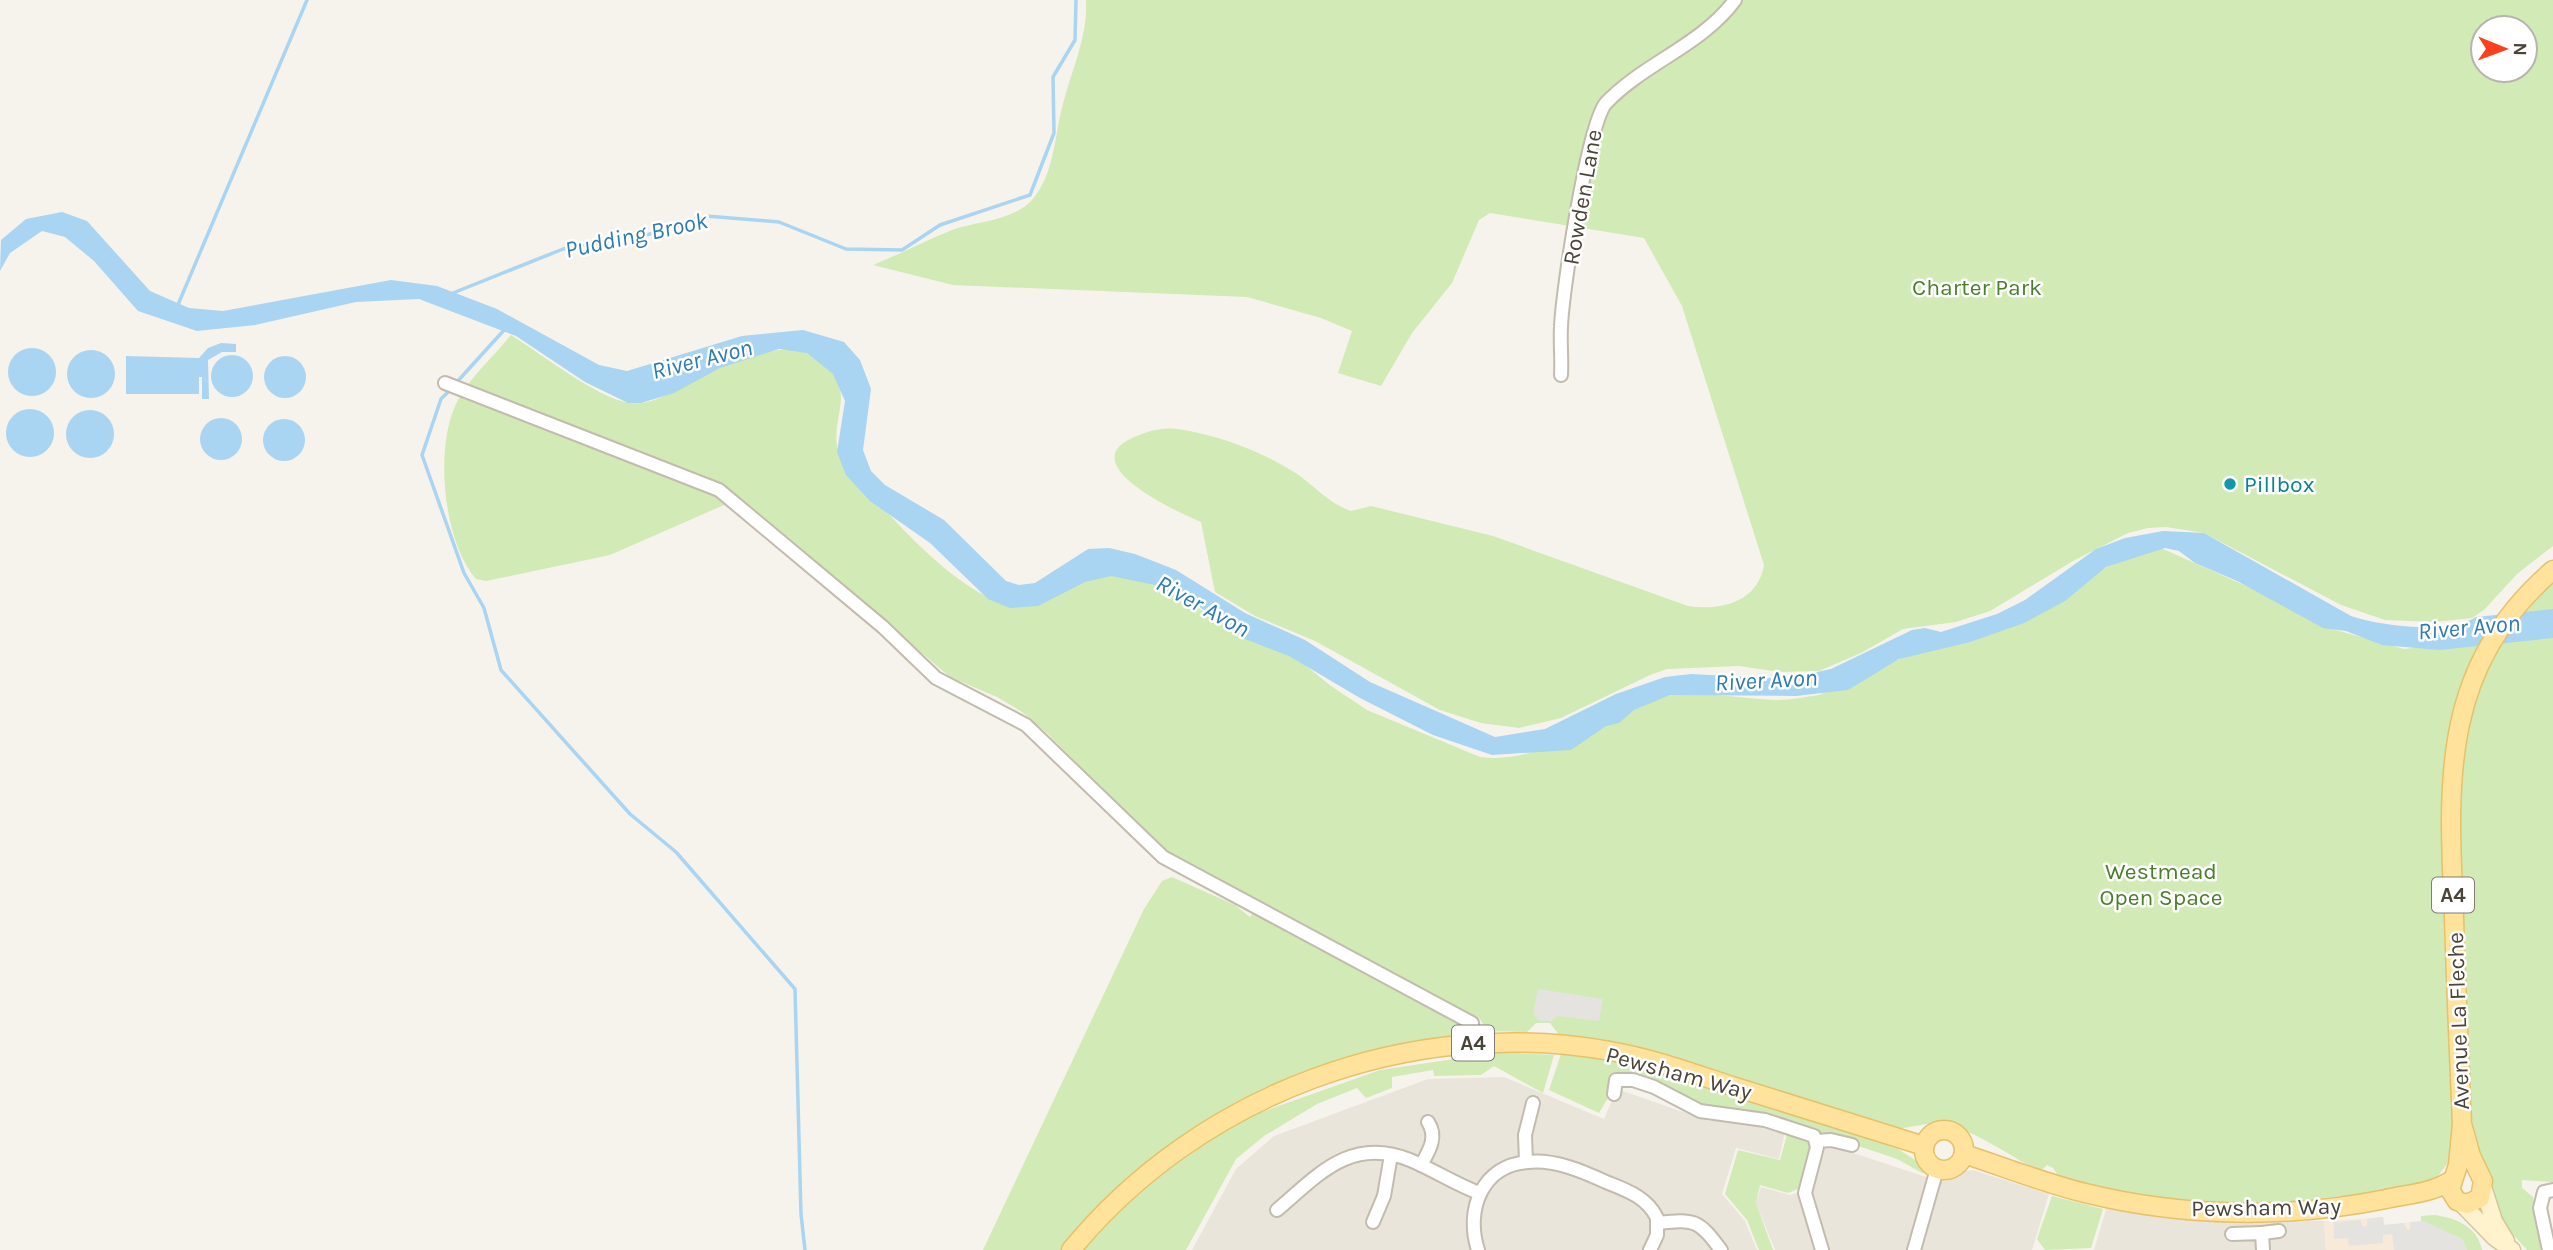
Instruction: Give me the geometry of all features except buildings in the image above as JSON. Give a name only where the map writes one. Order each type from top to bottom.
[{"type":"main road","name":"Avenue La Fleche","points":[[2459,1202],[2450,1190],[2462,1124],[2450,777],[2458,724],[2477,671],[2518,605],[2553,570]]},
{"type":"main road","name":"Pewsham Way","points":[[1071,1250],[1098,1217],[1159,1161],[1221,1120],[1289,1087],[1375,1058],[1474,1043],[1540,1044],[1610,1051],[1687,1072],[1924,1146]]},
{"type":"main road","name":"Avenue La Fleche","points":[[2462,1124],[2482,1183]]},
{"type":"main road","points":[[1948,1129],[1963,1141],[1964,1154],[1951,1169],[1937,1169],[1926,1160],[1924,1146],[1935,1131],[1948,1129]]},
{"type":"main road","name":"Pewsham Way","points":[[1964,1154],[2083,1193],[2180,1209],[2242,1212],[2366,1203],[2459,1202]]},
{"type":"main road","points":[[2453,1178],[2465,1170],[2482,1183],[2476,1201],[2459,1202]]},
{"type":"main road","name":"Pewsham Way","points":[[2366,1203],[2428,1191],[2453,1178]]},
{"type":"street","name":"Rowden Lane","points":[[1561,375],[1561,328],[1566,284],[1597,118],[1615,95],[1717,21],[1735,0]]},
{"type":"street","points":[[445,383],[719,490],[883,626],[936,678],[1026,725],[1163,857],[1472,1023],[1474,1043]]},
{"type":"street","points":[[1614,1094],[1616,1080],[1633,1080],[1654,1087],[1700,1111],[1765,1120],[1811,1135],[1817,1141],[1852,1145]]},
{"type":"street","points":[[1527,1161],[1525,1135],[1532,1103]]},
{"type":"street","points":[[1421,1165],[1433,1142],[1428,1122]]},
{"type":"street","points":[[1817,1141],[1805,1193],[1822,1250]]},
{"type":"street","points":[[1277,1210],[1292,1203],[1343,1158],[1367,1153],[1391,1155],[1421,1165],[1479,1193]]},
{"type":"street","points":[[1379,1217],[1391,1155]]},
{"type":"street","points":[[1478,1250],[1473,1219],[1479,1193],[1496,1173],[1527,1161],[1567,1167],[1622,1189],[1647,1203],[1658,1223],[1657,1236],[1650,1250]]},
{"type":"street","points":[[1916,1249],[1937,1169]]},
{"type":"street","name":"Avenue La Fleche","points":[[2482,1183],[2494,1220],[2511,1250]]},
{"type":"street","points":[[2543,1191],[2540,1208],[2549,1250]]},
{"type":"street","name":"Avenue La Fleche","points":[[2459,1202],[2511,1250]]},
{"type":"street","points":[[1658,1223],[1691,1220],[1704,1228],[1721,1250]]},
{"type":"street","points":[[2232,1234],[2279,1231]]},
{"type":"street","points":[[2262,1233],[2263,1250]]},
{"type":"shaded area","points":[[1538,989],[1603,999],[1599,1021],[1557,1016],[1552,1021],[1540,1021],[1533,1014]]},
{"type":"shaded area","points":[[1504,1077],[1604,1119],[1617,1089],[1709,1121],[1740,1119],[1785,1131],[1779,1159],[1736,1148],[1722,1194],[1745,1221],[1757,1250],[1192,1250],[1236,1169],[1274,1136],[1428,1079]]},
{"type":"shaded area","points":[[1829,1145],[1926,1177],[1946,1179],[1955,1172],[1973,1170],[2049,1194],[2032,1250],[1775,1250],[1756,1203],[1761,1187],[1790,1195],[1808,1190],[1821,1148]]},
{"type":"shaded area","points":[[2107,1206],[2270,1220],[2324,1221],[2326,1250],[2094,1250]]},
{"type":"shaded area","points":[[2383,1217],[2385,1225],[2421,1221],[2467,1250],[2326,1250],[2324,1221]]},
{"type":"shaded area","points":[[2383,1217],[2384,1225],[2404,1223],[2407,1230],[2410,1229],[2410,1222],[2424,1221],[2462,1239],[2467,1250],[2394,1250],[2392,1234],[2383,1235],[2383,1243],[2349,1246],[2348,1238],[2334,1239],[2334,1222],[2361,1220],[2362,1226],[2367,1226],[2367,1219]]},
{"type":"green space","name":"Charter Park","points":[[1086,0],[2553,0],[2553,546],[2517,574],[2484,610],[2472,618],[2435,622],[2385,620],[2341,605],[2204,533],[2166,527],[2148,528],[2128,533],[2073,561],[1990,611],[1956,622],[1903,629],[1861,653],[1819,671],[1780,672],[1739,666],[1667,669],[1561,718],[1519,728],[1481,723],[1440,710],[1315,641],[1255,616],[1215,592],[1201,522],[1136,487],[1122,474],[1115,461],[1117,449],[1132,438],[1164,429],[1213,437],[1255,451],[1281,464],[1335,504],[1351,511],[1371,506],[1493,536],[1688,606],[1725,605],[1746,596],[1754,588],[1764,565],[1682,306],[1644,238],[1490,213],[1479,220],[1452,283],[1412,333],[1381,386],[1338,373],[1352,331],[1321,318],[1247,297],[953,285],[873,265],[952,230],[1015,212],[1032,200],[1050,166],[1063,104],[1085,27]]},
{"type":"green space","name":"Westmead Open Space","points":[[511,335],[586,384],[617,400],[630,403],[657,399],[709,373],[754,356],[784,350],[798,350],[809,354],[827,367],[837,380],[841,392],[837,446],[844,465],[925,550],[975,590],[993,600],[1125,565],[1161,577],[1213,620],[1284,648],[1331,686],[1367,710],[1480,757],[1503,758],[1547,747],[1628,708],[1664,696],[1696,694],[1777,700],[1819,695],[2149,549],[2161,548],[2273,598],[2318,625],[2404,649],[2553,632],[2553,1182],[2522,1180],[2522,1188],[2533,1197],[2543,1250],[2527,1250],[2500,1220],[2491,1183],[2476,1157],[2450,1160],[2435,1180],[2399,1190],[2245,1206],[2201,1205],[2102,1191],[2059,1177],[2053,1168],[2047,1165],[2043,1169],[2035,1169],[1975,1135],[1950,1125],[1939,1122],[1900,1128],[1631,1045],[1560,1036],[1550,1023],[1536,1023],[1527,1032],[1487,1031],[1480,1019],[1166,854],[1048,734],[1022,712],[997,697],[950,677],[740,498],[610,555],[486,581],[476,579],[456,542],[449,518],[444,468],[446,443],[450,421],[462,393]]},
{"type":"green space","points":[[2553,581],[2553,611],[2523,615]]},
{"type":"green space","points":[[1172,877],[1235,905],[1250,917],[1255,910],[1458,1019],[1464,1037],[1263,1092],[1064,1250],[983,1250],[1144,909],[1162,881]]},
{"type":"green space","points":[[1501,1052],[1554,1055],[1543,1093],[1494,1066],[1481,1075],[1434,1076],[1433,1070],[1392,1077],[1392,1088],[1366,1098],[1357,1088],[1317,1104],[1264,1136],[1236,1159],[1186,1250],[1079,1250],[1104,1221],[1185,1152],[1236,1121],[1380,1070]]},
{"type":"green space","points":[[1561,1054],[1647,1069],[1732,1092],[1898,1149],[1920,1163],[1924,1174],[1897,1159],[1814,1131],[1798,1189],[1788,1193],[1760,1185],[1756,1203],[1773,1250],[1759,1250],[1747,1220],[1725,1194],[1738,1150],[1780,1160],[1790,1124],[1760,1113],[1707,1107],[1666,1086],[1622,1074],[1599,1113],[1549,1090]]},
{"type":"green space","points":[[2052,1196],[2103,1209],[2091,1248],[2045,1250],[2037,1239]]},
{"type":"green space","points":[[2421,1216],[2450,1218],[2470,1229],[2482,1250],[2467,1250],[2462,1239],[2421,1221]]},
{"type":"water","name":"River Avon","points":[[62,212],[87,221],[150,291],[189,308],[223,311],[391,280],[437,286],[497,309],[599,365],[627,371],[742,336],[803,330],[844,342],[860,360],[871,389],[863,450],[871,471],[885,485],[944,520],[1006,581],[1019,585],[1035,583],[1088,549],[1109,548],[1135,554],[1176,570],[1245,613],[1305,640],[1370,682],[1495,737],[1545,729],[1616,694],[1665,677],[1691,674],[1785,679],[1831,669],[1912,630],[1925,628],[1941,632],[1997,614],[2025,600],[2096,549],[2125,538],[2163,531],[2204,533],[2351,616],[2364,620],[2433,627],[2465,623],[2476,617],[2553,609],[2553,638],[2439,650],[2382,645],[2346,631],[2323,628],[2237,581],[2195,563],[2179,551],[2165,548],[2106,567],[2065,601],[2024,623],[1970,642],[1899,659],[1848,690],[1796,696],[1670,695],[1634,710],[1619,723],[1606,726],[1571,750],[1492,755],[1433,735],[1360,698],[1289,656],[1240,637],[1197,605],[1155,585],[1111,576],[1085,582],[1038,606],[1010,608],[988,599],[930,543],[870,501],[846,475],[837,452],[845,401],[833,374],[807,353],[779,349],[720,368],[674,393],[641,403],[628,403],[585,382],[516,336],[419,299],[356,302],[255,325],[197,331],[138,311],[94,261],[65,237],[42,231],[10,253],[0,271],[1,240],[26,219]]},
{"type":"water","points":[[221,343],[236,344],[236,352],[222,352],[208,360],[209,399],[202,399],[202,377],[199,377],[199,394],[126,394],[126,356],[199,358],[208,348]]},
{"type":"water","points":[[32,348],[49,355],[56,372],[49,389],[32,396],[15,389],[8,372],[15,355]]},
{"type":"water","points":[[91,350],[108,357],[115,374],[108,391],[91,398],[74,391],[67,374],[74,357]]},
{"type":"water","points":[[232,355],[247,361],[253,376],[247,391],[232,397],[217,391],[211,376],[217,361]]},
{"type":"water","points":[[285,356],[300,362],[306,377],[300,392],[285,398],[270,392],[264,377],[270,362]]},
{"type":"water","points":[[30,409],[47,416],[54,433],[47,450],[30,457],[13,450],[6,433],[13,416]]},
{"type":"water","points":[[90,410],[107,417],[114,434],[107,451],[90,458],[73,451],[66,434],[73,417]]},
{"type":"water","points":[[221,418],[236,424],[242,439],[236,454],[221,460],[206,454],[200,439],[206,424]]},
{"type":"water","points":[[284,419],[299,425],[305,440],[299,455],[284,461],[269,455],[263,440],[269,425]]},
{"type":"waterway","points":[[177,307],[307,0]]},
{"type":"waterway","name":"Pudding Brook","points":[[453,293],[563,249],[650,234],[706,216],[779,222],[846,249],[902,250],[940,225],[1030,195],[1054,133],[1053,77],[1075,40],[1076,0]]},
{"type":"waterway","points":[[456,383],[505,329]]},
{"type":"waterway","points":[[451,389],[441,399],[422,455],[464,573],[484,608],[501,670],[630,814],[676,852],[795,989],[801,1214],[805,1250]]},
{"type":"place","name":"Pillbox","points":[[2230,484]]}]
